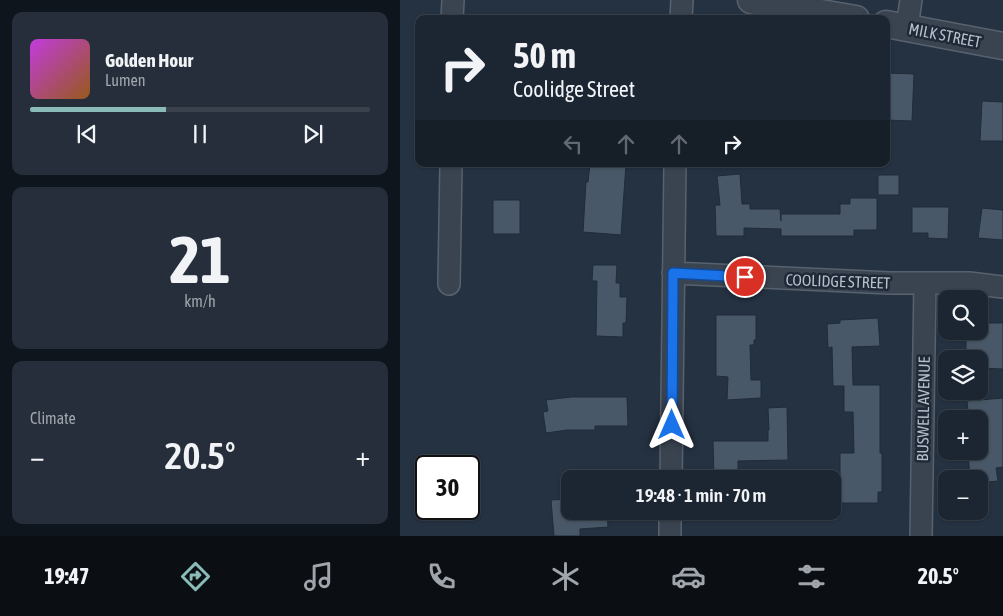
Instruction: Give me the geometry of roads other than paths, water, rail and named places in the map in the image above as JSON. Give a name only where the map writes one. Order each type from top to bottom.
[{"type":"street","points":[[452,15],[453,0]]},
{"type":"street","points":[[681,15],[682,0]]},
{"type":"street","points":[[751,0],[832,15]]},
{"type":"street","points":[[897,26],[911,0]]},
{"type":"street","name":"MILK STREET","points":[[897,26],[1003,46]]},
{"type":"street","points":[[449,284],[451,167]]},
{"type":"street","points":[[671,470],[675,167]]},
{"type":"street","name":"COOLIDGE STREET","points":[[673,273],[820,280],[969,283],[1003,287]]},
{"type":"street","name":"BUSWELL AVENUE","points":[[921,536],[925,283]]},
{"type":"street","points":[[670,520],[670,536]]}]
